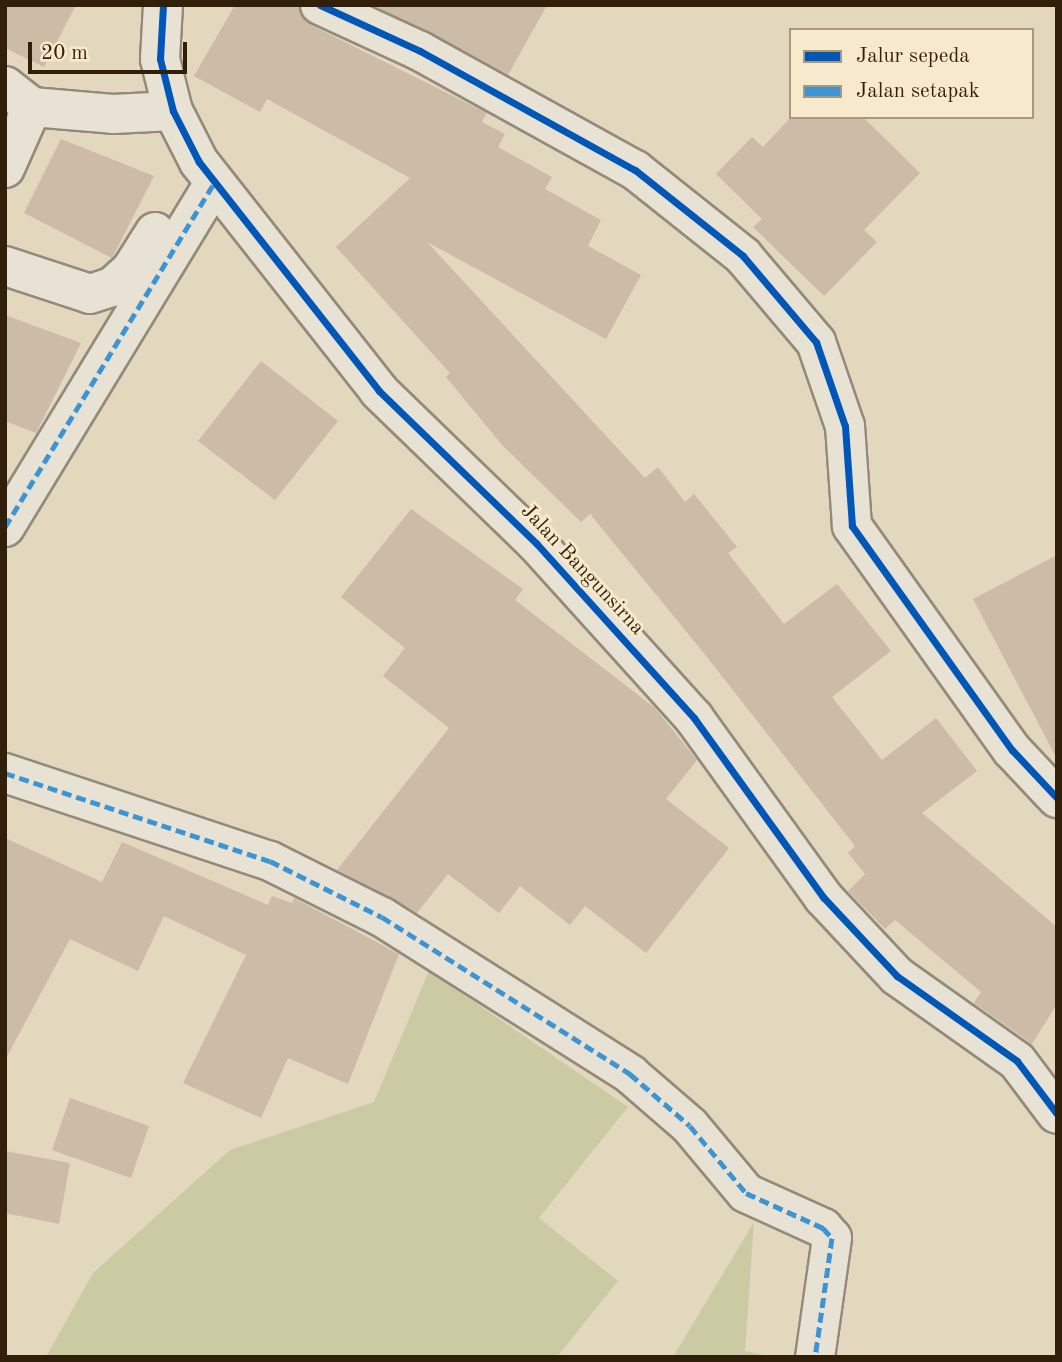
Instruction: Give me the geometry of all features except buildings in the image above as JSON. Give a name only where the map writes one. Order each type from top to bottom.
[{"type":"street","name":"Jalan Bangunsirna","points":[[163,5],[160,58],[173,110],[206,173],[379,391],[536,543],[694,718],[824,897],[897,976],[1017,1061],[1057,1114]]},
{"type":"street","points":[[320,5],[420,51],[635,170],[743,256],[816,342],[845,426],[852,526],[1012,750],[1057,798]]},
{"type":"street","points":[[5,168],[19,97],[113,114],[173,110]]},
{"type":"street","points":[[5,266],[90,295],[112,287],[131,270],[206,173]]},
{"type":"street","points":[[5,527],[206,173]]},
{"type":"street","points":[[5,773],[270,860],[383,917],[630,1074],[690,1126],[746,1193],[832,1238],[815,1357]]},
{"type":"green space","points":[[429,971],[628,1107],[539,1218],[618,1281],[557,1357],[46,1357],[93,1273],[230,1150],[374,1102]]},
{"type":"green space","points":[[754,1222],[745,1351],[772,1357],[673,1357]]},
{"type":"marked path","points":[[5,527],[213,185]]},
{"type":"marked path","points":[[5,773],[270,861],[382,917],[630,1074],[690,1126],[746,1193],[823,1228],[832,1238],[815,1357]]},
{"type":"cycle path","points":[[163,5],[160,59],[173,111],[199,162],[379,391],[536,543],[694,718],[823,897],[897,976],[1017,1061],[1057,1114]]},
{"type":"cycle path","points":[[320,5],[420,51],[635,170],[743,256],[816,342],[845,426],[852,526],[1012,750],[1057,798]]}]
